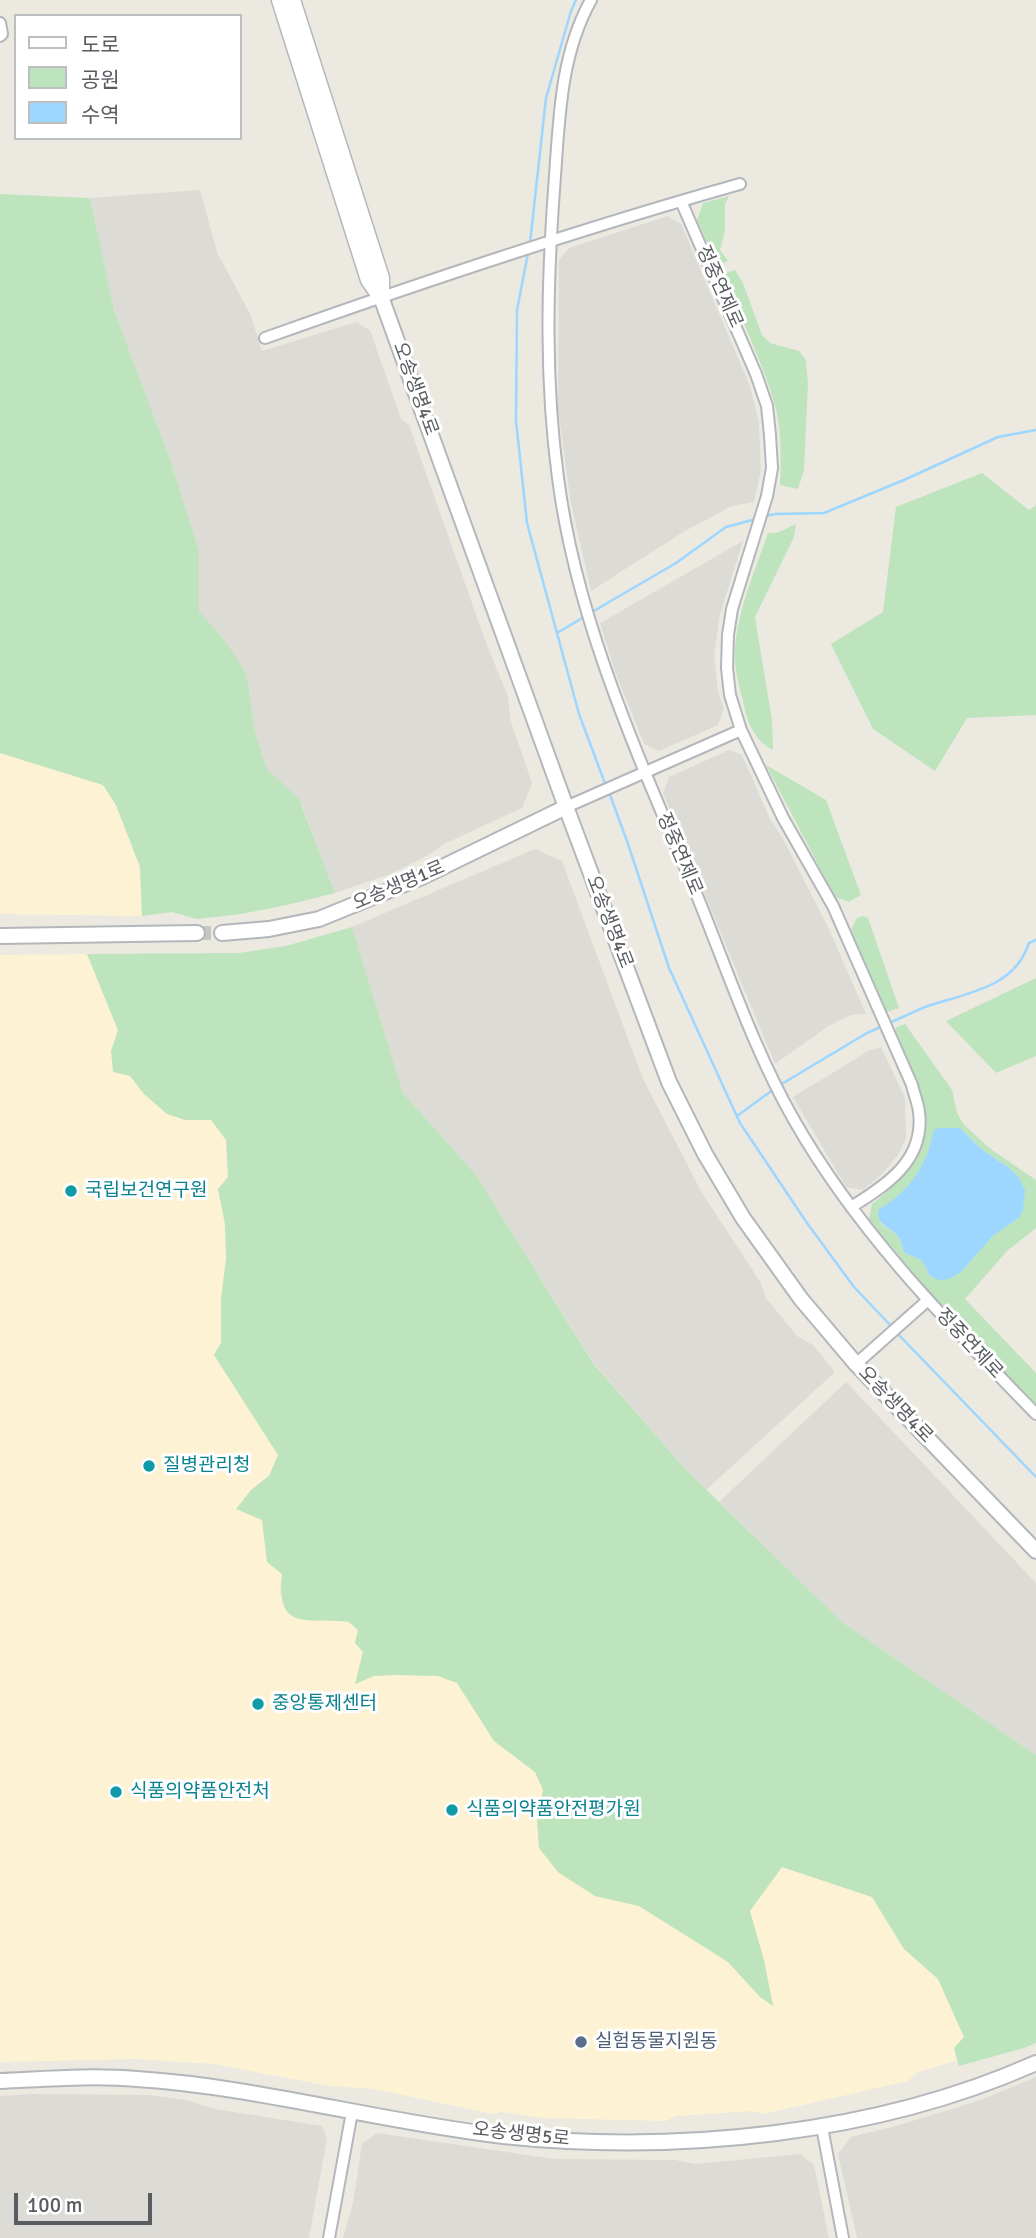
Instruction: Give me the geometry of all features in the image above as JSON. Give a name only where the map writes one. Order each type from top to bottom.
[{"type":"main road","points":[[280,0],[369,280],[381,297]]},
{"type":"main road","points":[[292,0],[382,278],[381,297]]},
{"type":"street","points":[[545,242],[565,76],[578,27],[591,0]]},
{"type":"street","points":[[0,23],[0,36]]},
{"type":"street","points":[[265,338],[545,242],[740,184]]},
{"type":"street","name":"정중연제로","points":[[681,201],[767,405],[772,468],[764,506],[732,609],[728,635],[730,695],[741,730]]},
{"type":"street","name":"정중연제로","points":[[545,242],[551,414],[558,480],[569,541],[592,627],[641,774],[773,1078],[827,1175],[925,1303],[1036,1414]]},
{"type":"street","name":"오송생명4로","points":[[381,297],[669,1082],[705,1154],[743,1218],[801,1299],[1036,1551]]},
{"type":"street","points":[[566,807],[741,730],[783,818],[833,906],[912,1085],[919,1112],[918,1134],[912,1153],[901,1171],[886,1185],[851,1207]]},
{"type":"street","name":"오송생명1로","points":[[222,933],[269,929],[319,919],[422,877],[566,807]]},
{"type":"street","points":[[0,936],[197,933]]},
{"type":"street","points":[[860,1360],[925,1303]]},
{"type":"street","name":"오송생명5로","points":[[0,2081],[77,2077],[138,2079],[220,2088],[501,2136],[600,2143],[720,2139],[822,2126],[916,2105],[1009,2075],[1036,2063]]},
{"type":"street","points":[[328,2238],[352,2112]]},
{"type":"street","points":[[822,2126],[843,2238]]},
{"type":"shaded area","points":[[200,190],[217,252],[251,316],[262,351],[356,322],[370,330],[401,419],[409,425],[485,640],[508,697],[510,719],[532,783],[522,808],[446,843],[390,874],[335,893],[301,803],[267,769],[255,732],[247,675],[227,643],[199,611],[199,551],[170,459],[114,310],[90,198]]},
{"type":"shaded area","points":[[668,216],[681,224],[750,386],[759,423],[761,470],[754,502],[732,506],[683,532],[591,591],[571,503],[558,409],[559,260],[569,248]]},
{"type":"shaded area","points":[[743,541],[720,614],[714,655],[718,692],[724,709],[718,725],[659,751],[644,744],[615,671],[600,623]]},
{"type":"shaded area","points":[[729,750],[742,755],[770,819],[829,929],[866,1014],[851,1015],[830,1025],[775,1064],[663,793],[669,777]]},
{"type":"shaded area","points":[[0,753],[103,785],[116,805],[140,867],[142,916],[0,914]]},
{"type":"shaded area","points":[[535,849],[562,861],[643,1079],[702,1193],[761,1283],[766,1298],[797,1336],[813,1345],[835,1372],[706,1490],[593,1362],[476,1175],[403,1093],[352,927]]},
{"type":"shaded area","points":[[87,954],[118,1031],[111,1051],[144,1094],[185,1120],[211,1119],[226,1140],[228,1177],[218,1189],[225,1224],[226,1259],[221,1299],[221,1343],[214,1355],[278,1455],[269,1476],[251,1490],[262,1520],[267,1562],[282,1574],[279,1594],[334,1620],[349,1622],[358,1631],[355,1643],[363,1652],[355,1684],[374,1676],[397,1675],[438,1676],[457,1683],[494,1741],[535,1772],[543,1790],[537,1820],[595,1896],[639,1906],[728,1962],[760,1997],[773,2005],[764,1960],[749,1911],[782,1867],[872,1897],[904,1949],[938,1979],[964,2037],[954,2048],[957,2060],[916,2073],[908,2081],[763,2114],[753,2111],[676,2116],[666,2121],[542,2118],[502,2112],[493,2114],[374,2089],[329,2086],[214,2064],[136,2059],[0,2062],[0,955]]},
{"type":"shaded area","points":[[881,1047],[905,1098],[906,1138],[898,1155],[882,1174],[863,1190],[846,1187],[793,1097],[868,1051]]},
{"type":"shaded area","points":[[846,1382],[1036,1583],[1036,1755],[842,1622],[719,1502]]},
{"type":"shaded area","points":[[1036,2077],[1036,2238],[857,2238],[838,2154],[851,2137],[978,2101]]},
{"type":"shaded area","points":[[148,2095],[322,2126],[327,2138],[309,2238],[0,2238],[0,2096]]},
{"type":"shaded area","points":[[377,2133],[554,2159],[675,2160],[696,2164],[800,2154],[814,2165],[829,2238],[343,2238],[353,2203],[362,2144]]},
{"type":"green space","points":[[0,194],[90,198],[114,310],[170,459],[199,551],[199,611],[227,643],[247,675],[255,732],[267,769],[299,799],[335,893],[241,914],[197,919],[172,912],[142,916],[140,867],[116,805],[103,785],[0,753]]},
{"type":"green space","points":[[729,196],[725,204],[725,231],[720,250],[728,261],[717,265],[697,220],[703,203]]},
{"type":"green space","points":[[735,270],[743,283],[762,335],[770,343],[799,351],[806,360],[808,384],[804,470],[798,489],[780,485],[781,447],[778,418],[759,360],[726,282],[726,273]]},
{"type":"green space","points":[[982,473],[1029,510],[1036,505],[1036,715],[967,718],[935,771],[873,729],[831,644],[883,612],[896,507]]},
{"type":"green space","points":[[796,524],[794,537],[755,617],[772,721],[773,750],[756,736],[747,716],[736,669],[736,643],[746,595],[768,533],[777,533]]},
{"type":"green space","points":[[766,765],[826,800],[861,895],[849,902],[835,897]]},
{"type":"green space","points":[[857,918],[868,918],[899,1008],[887,1012],[851,930]]},
{"type":"green space","points":[[352,927],[403,1093],[476,1175],[593,1363],[687,1471],[842,1622],[1036,1755],[1036,2043],[959,2066],[954,2048],[964,2037],[938,1979],[904,1949],[872,1897],[782,1867],[750,1911],[773,2006],[760,1997],[728,1962],[639,1906],[595,1896],[559,1873],[539,1848],[537,1820],[543,1790],[535,1772],[494,1741],[457,1683],[438,1676],[397,1675],[374,1676],[355,1684],[363,1652],[355,1643],[358,1630],[349,1622],[297,1618],[289,1614],[284,1606],[281,1593],[282,1574],[267,1562],[262,1520],[236,1509],[251,1490],[269,1476],[278,1455],[214,1355],[221,1343],[221,1299],[226,1259],[225,1224],[218,1189],[228,1177],[226,1140],[211,1120],[185,1120],[167,1114],[144,1094],[130,1076],[113,1072],[111,1051],[118,1030],[87,954],[239,953],[286,946]]},
{"type":"green space","points":[[1036,978],[1036,1056],[996,1073],[946,1021]]},
{"type":"green space","points":[[905,1024],[952,1090],[957,1113],[964,1125],[992,1150],[1036,1180],[1036,1228],[1007,1251],[965,1299],[1036,1373],[1036,1405],[948,1314],[869,1220],[872,1204],[896,1183],[912,1163],[921,1143],[924,1123],[922,1102],[895,1028]],"holes":[[[939,1128],[960,1128],[981,1149],[1008,1167],[1019,1218],[994,1235],[961,1272],[929,1275],[920,1259],[904,1252],[898,1235],[881,1224],[879,1209],[902,1193],[915,1179]]]},
{"type":"water","points":[[960,1128],[981,1149],[1008,1167],[1019,1178],[1025,1190],[1023,1210],[1019,1218],[994,1235],[961,1272],[949,1279],[938,1280],[929,1275],[920,1259],[904,1252],[898,1237],[881,1222],[878,1214],[879,1209],[901,1193],[918,1173],[934,1130]]},
{"type":"waterway","points":[[530,243],[546,98],[576,0]]},
{"type":"waterway","points":[[528,253],[517,310],[516,421],[527,523],[579,714],[606,786]]},
{"type":"waterway","points":[[766,516],[824,513],[998,437],[1036,430]]},
{"type":"waterway","points":[[592,612],[676,563],[726,527],[756,519]]},
{"type":"waterway","points":[[557,633],[584,617]]},
{"type":"waterway","points":[[609,792],[669,968],[740,1123],[854,1287],[893,1328]]},
{"type":"waterway","points":[[889,1023],[1000,980],[1022,958],[1029,943],[1036,940]]},
{"type":"waterway","points":[[780,1085],[883,1026]]},
{"type":"waterway","points":[[737,1116],[774,1089]]},
{"type":"waterway","points":[[897,1333],[1036,1477]]},
{"type":"tunnel","points":[[197,933],[222,933]]},
{"type":"place","name":"국립보건연구원","points":[[71,1191]]},
{"type":"place","name":"질병관리청","points":[[149,1466]]},
{"type":"place","name":"중앙통제센터","points":[[258,1704]]},
{"type":"place","name":"식품의약품안전처","points":[[116,1792]]},
{"type":"place","name":"식품의약품안전평가원","points":[[452,1810]]},
{"type":"place","name":"실험동물지원동","points":[[581,2042]]}]
